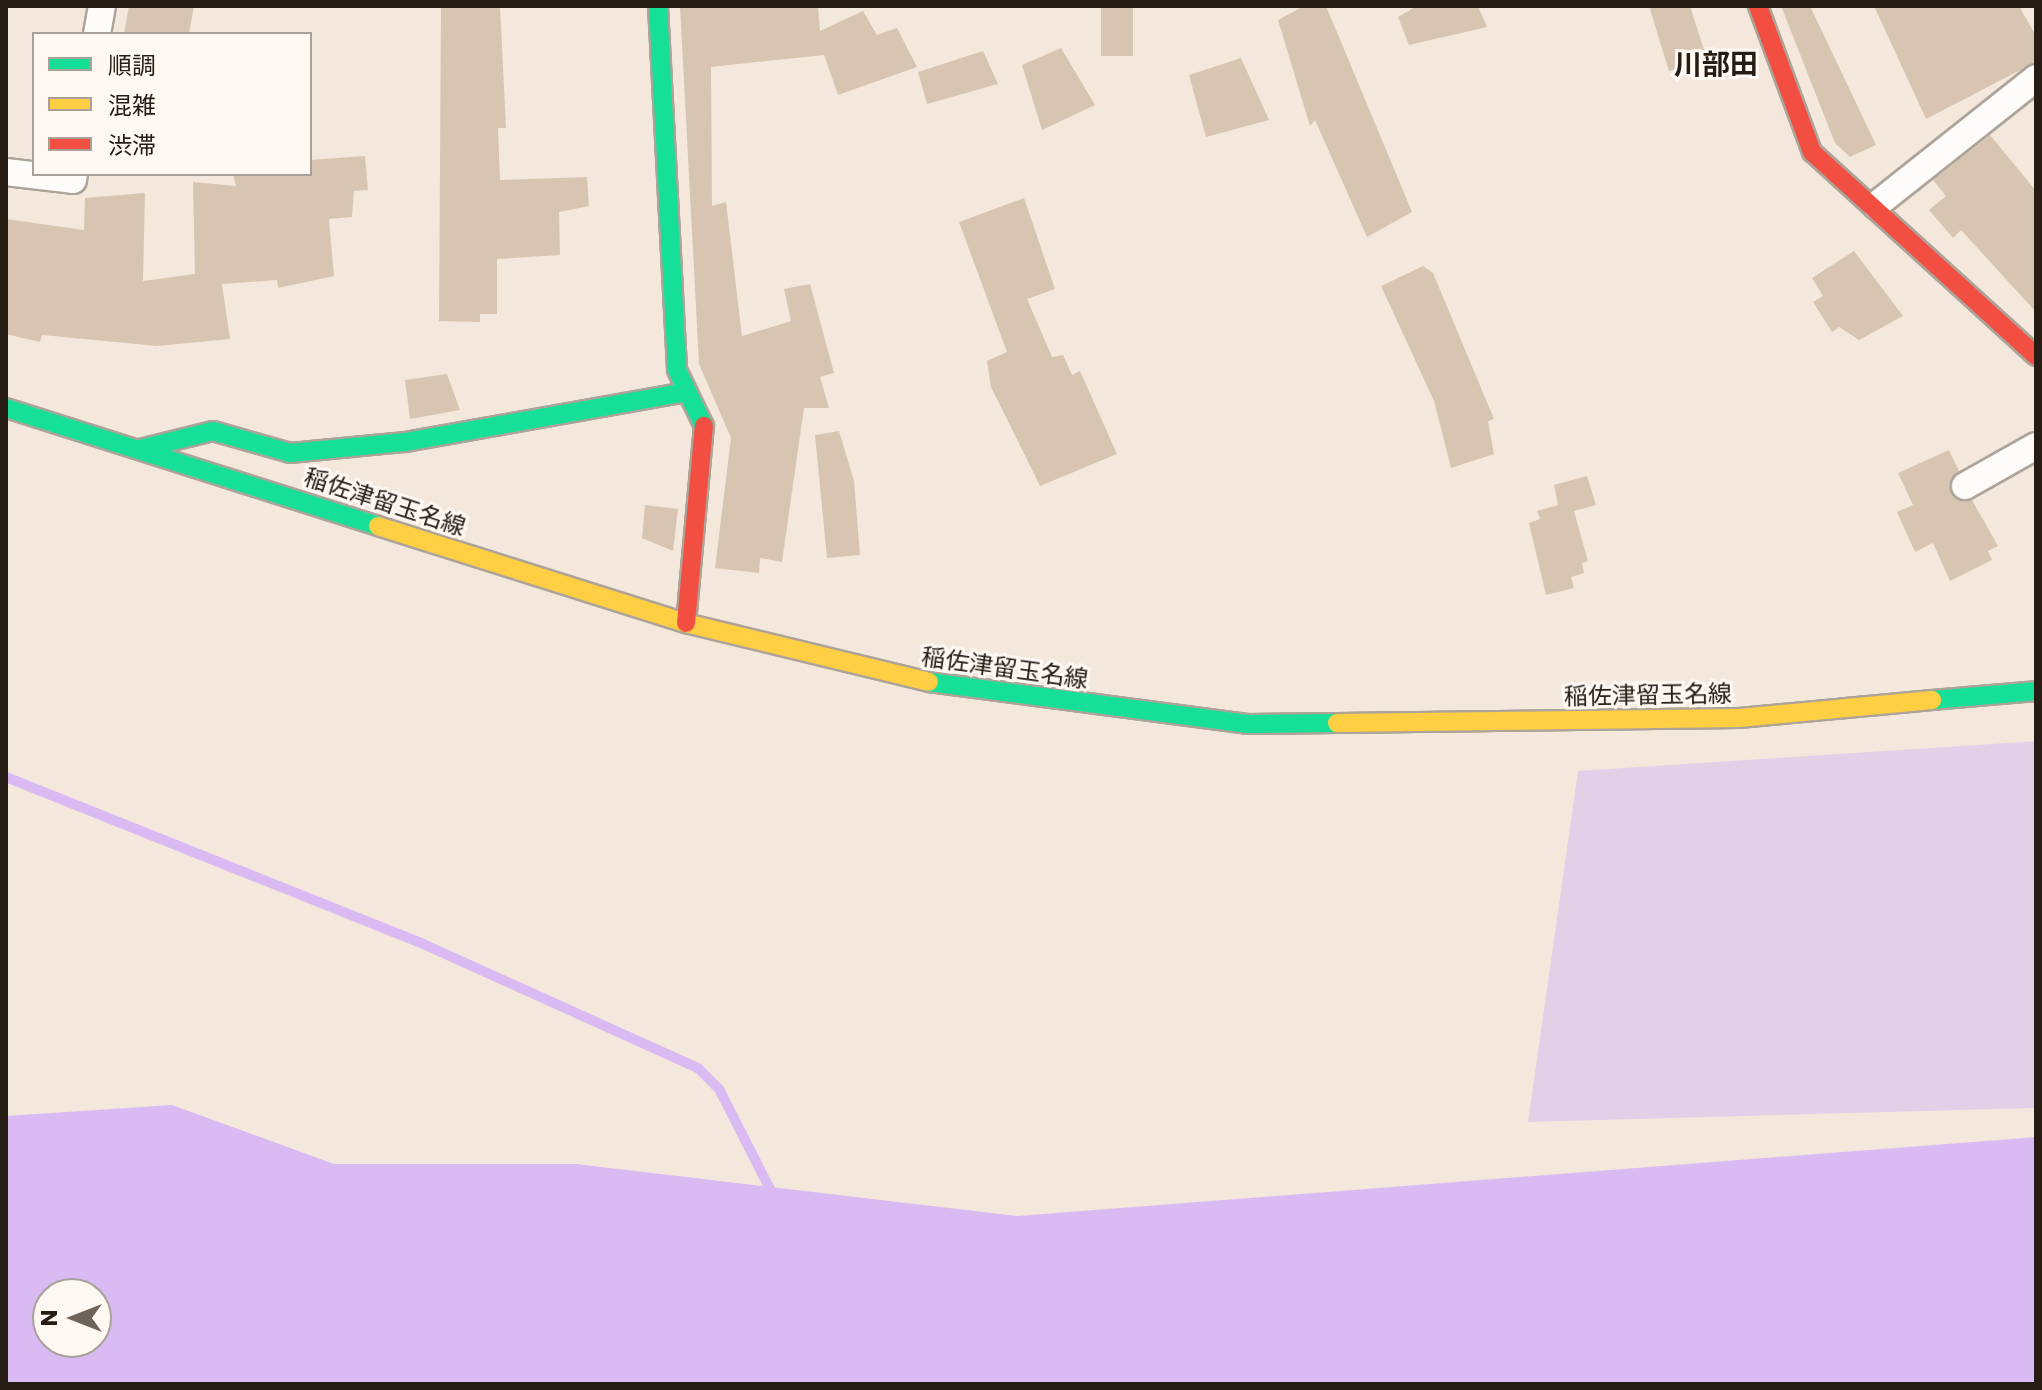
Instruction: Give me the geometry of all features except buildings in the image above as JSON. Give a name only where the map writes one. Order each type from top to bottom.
[{"type":"main road","points":[[658,6],[677,370],[709,436],[686,623]]},
{"type":"main road","points":[[1758,6],[1812,152],[1876,205],[2036,356]]},
{"type":"main road","points":[[140,449],[213,431],[290,453],[405,442],[687,392]]},
{"type":"main road","name":"稲佐津留玉名線","points":[[6,408],[686,623],[903,679],[1247,724],[1739,718],[2036,691]]},
{"type":"street","points":[[97,32],[102,6]]},
{"type":"street","points":[[1876,205],[2036,78]]},
{"type":"street","points":[[6,172],[32,175]]},
{"type":"street","points":[[40,176],[73,180],[74,176]]},
{"type":"street","points":[[1965,486],[2036,446]]},
{"type":"shaded area","points":[[2036,741],[2036,1108],[1528,1122],[1578,771]]},
{"type":"shaded area","points":[[172,1105],[334,1164],[576,1164],[1017,1216],[2036,1137],[2036,1384],[6,1384],[6,1116]]},
{"type":"waterway","points":[[6,777],[421,943],[698,1068],[719,1089],[774,1197]]},
{"type":"traffic: fast","points":[[658,6],[677,370],[704,426]]},
{"type":"traffic: fast","points":[[140,449],[213,431],[290,453],[405,442],[687,392]]},
{"type":"traffic: fast","points":[[6,408],[378,526]]},
{"type":"traffic: fast","points":[[929,682],[1247,724],[1337,723]]},
{"type":"traffic: fast","points":[[1932,700],[2036,691]]},
{"type":"traffic: slow","points":[[378,526],[686,623],[929,682]]},
{"type":"traffic: slow","points":[[1337,723],[1739,718],[1932,700]]},
{"type":"traffic: jam","points":[[1758,6],[1812,152],[2036,356]]},
{"type":"traffic: jam","points":[[686,623],[704,426]]},
{"type":"district","name":"川部田","points":[[1716,65]]}]
